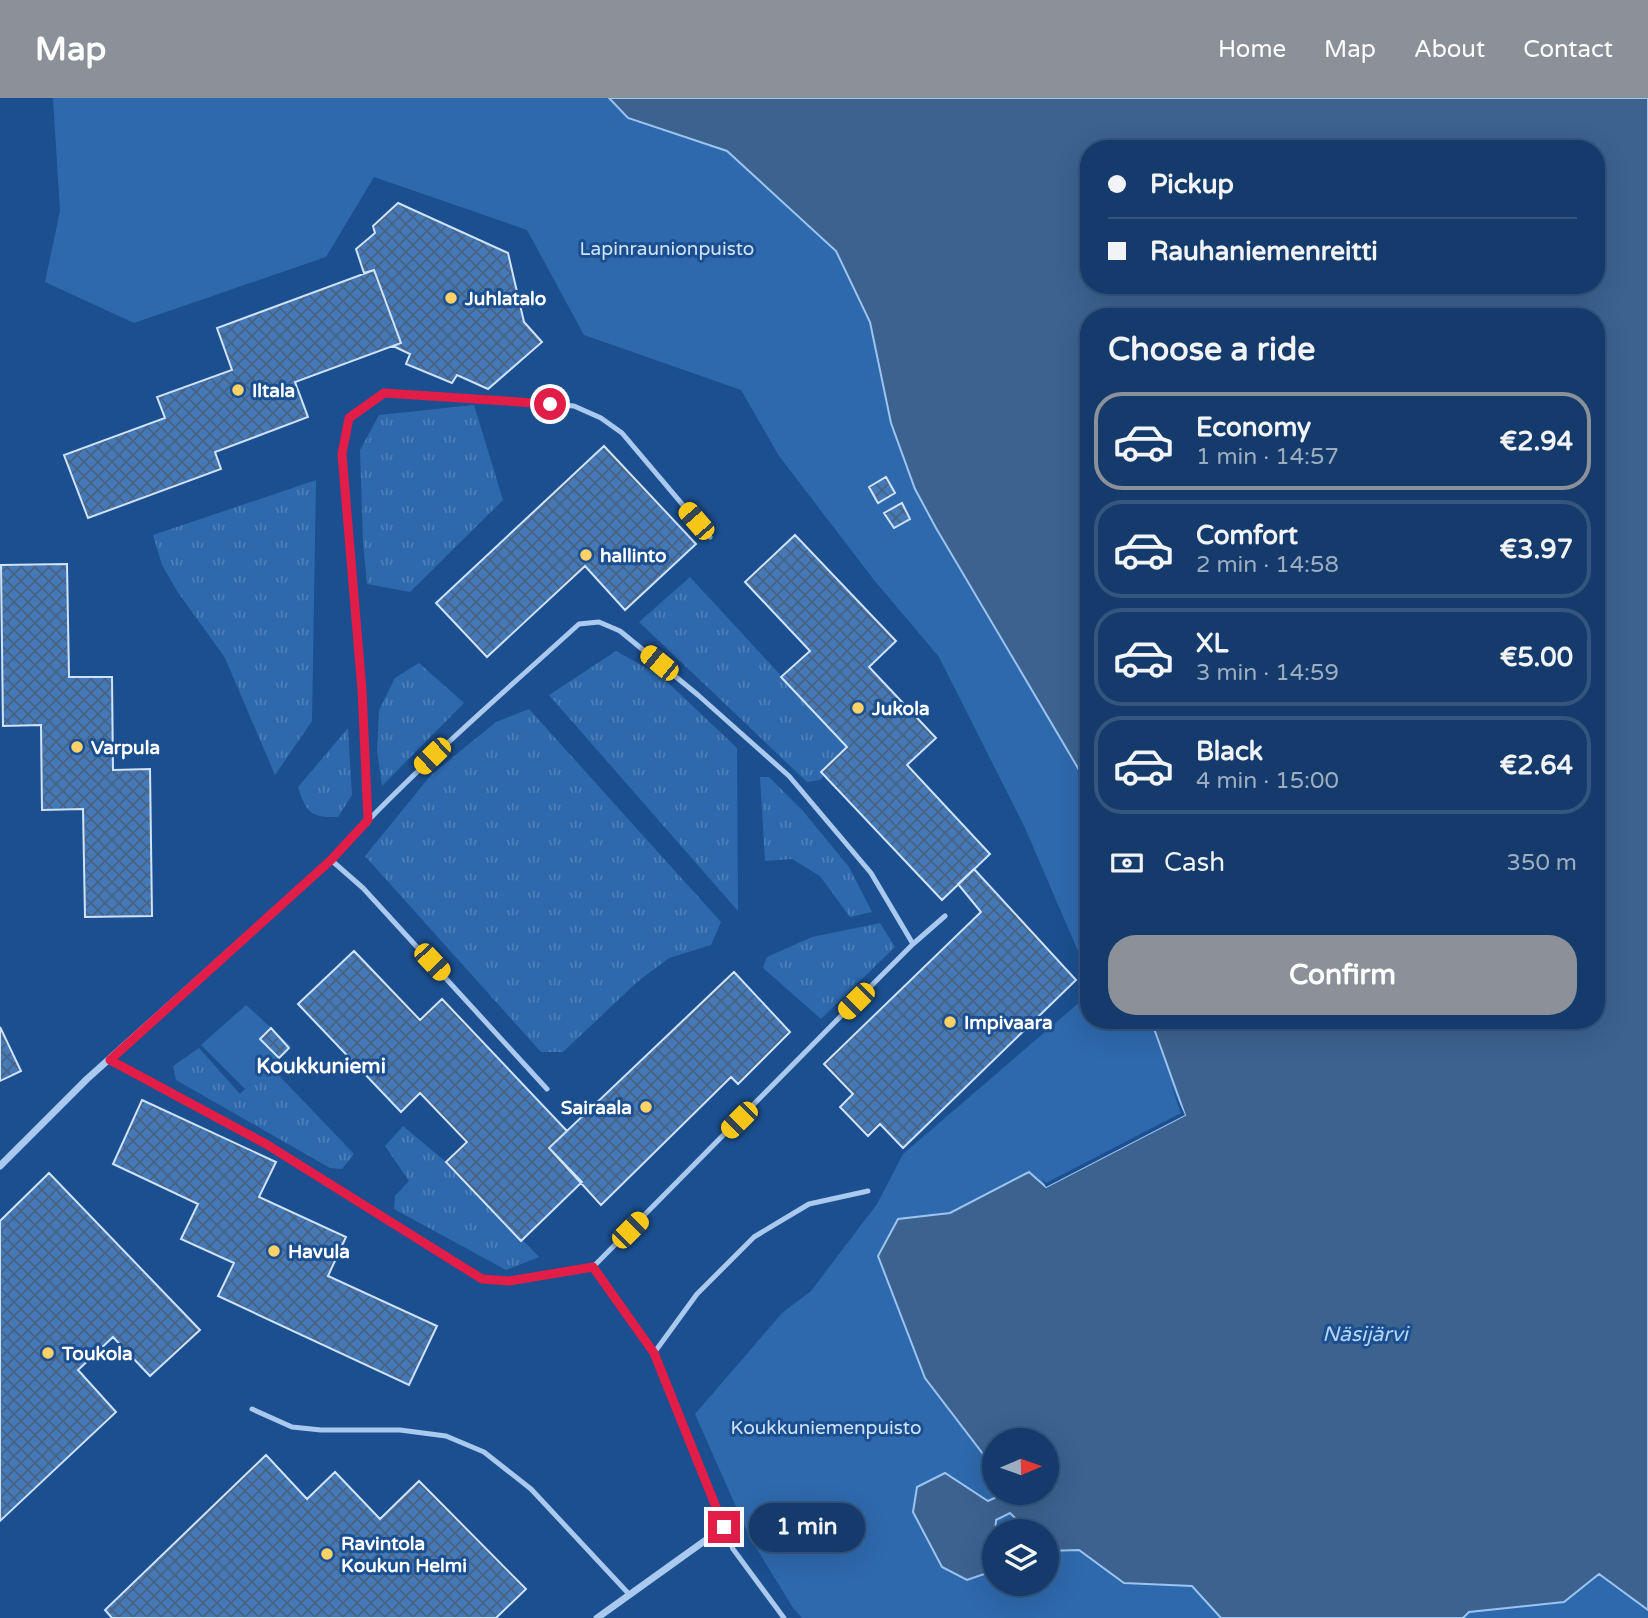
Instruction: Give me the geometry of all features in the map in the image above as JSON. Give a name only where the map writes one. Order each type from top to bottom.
[{"type":"street","points":[[0,1166],[87,1079],[331,860]]},
{"type":"street","points":[[597,1618],[628,1593],[724,1527]]},
{"type":"lane","points":[[368,820],[362,690],[342,454],[349,418],[384,393],[574,406],[601,418],[622,433],[710,537]]},
{"type":"lane","points":[[547,1089],[372,897],[331,860],[432,756],[579,624],[600,622],[620,631],[698,695],[789,776],[871,873],[914,944]]},
{"type":"lane","points":[[110,1060],[266,1144],[482,1279],[509,1281],[593,1267],[945,916]]},
{"type":"lane","points":[[654,1353],[697,1294],[754,1237],[809,1204],[868,1191]]},
{"type":"lane","points":[[593,1267],[654,1353],[733,1549],[784,1618]]},
{"type":"lane","points":[[252,1409],[292,1427],[321,1430],[400,1430],[446,1436],[484,1452],[531,1489],[628,1593]]},
{"type":"green space","name":"Lapinraunionpuisto","points":[[53,98],[609,98],[628,118],[727,151],[836,251],[870,322],[891,423],[936,528],[1080,771],[1080,956],[1025,828],[939,657],[874,580],[779,456],[741,390],[584,335],[527,230],[374,177],[326,257],[134,323],[45,282],[60,211]]},
{"type":"green space","points":[[474,405],[503,500],[410,592],[367,584],[360,450],[379,415]]},
{"type":"green space","points":[[316,480],[312,721],[275,775],[225,658],[177,591],[162,565],[153,535]]},
{"type":"green space","points":[[690,577],[847,747],[820,780],[807,782],[639,622]]},
{"type":"green space","points":[[616,651],[661,676],[737,748],[738,911],[549,695]]},
{"type":"green space","points":[[419,663],[464,703],[382,786],[377,751],[379,710],[395,678]]},
{"type":"green space","points":[[529,709],[721,922],[711,945],[669,958],[636,983],[563,1052],[541,1052],[365,856],[431,775],[496,722]]},
{"type":"green space","points":[[348,728],[352,795],[338,817],[316,815],[307,808],[298,787]]},
{"type":"green space","points":[[760,777],[769,777],[803,811],[849,867],[872,912],[850,917],[820,876],[792,859],[765,861]]},
{"type":"green space","points":[[880,923],[895,947],[821,1019],[763,968],[767,957],[812,937]]},
{"type":"green space","name":"Koukkuniemenpuisto","points":[[1080,1002],[1080,1029],[1154,1029],[1185,1115],[1046,1187],[1028,1172],[950,1213],[898,1219],[878,1256],[925,1377],[982,1453],[982,1502],[913,1512],[942,1566],[982,1570],[982,1596],[1059,1596],[1059,1551],[1079,1550],[1124,1583],[1192,1586],[1221,1618],[802,1618],[793,1608],[749,1536],[695,1414],[782,1313],[811,1291],[877,1204],[903,1154]]},
{"type":"green space","points":[[246,1005],[291,1046],[245,1089],[201,1045]]},
{"type":"green space","points":[[199,1048],[240,1094],[269,1065],[354,1154],[342,1169],[330,1168],[176,1080],[173,1066]]},
{"type":"green space","points":[[403,1126],[446,1162],[539,1257],[506,1270],[394,1209],[395,1196],[409,1181],[385,1146]]},
{"type":"green space","points":[[1010,1512],[1017,1519],[998,1519]]},
{"type":"green space","points":[[1599,1574],[1648,1610],[1648,1618],[1463,1618],[1468,1612],[1564,1602]]},
{"type":"water","name":"Näsijärvi","points":[[609,98],[1648,98],[1648,1610],[1599,1574],[1564,1602],[1469,1612],[1463,1618],[1221,1618],[1192,1586],[1124,1583],[1079,1550],[1059,1551],[1059,1519],[1016,1519],[1010,1513],[998,1519],[982,1519],[982,1575],[967,1580],[942,1567],[913,1512],[917,1487],[945,1473],[982,1497],[982,1505],[1059,1505],[1059,1428],[982,1428],[982,1453],[925,1378],[878,1256],[898,1219],[950,1213],[1029,1172],[1046,1187],[1185,1115],[1154,1029],[1605,1029],[1605,308],[1080,308],[1080,771],[915,489],[891,423],[870,322],[836,251],[727,151],[628,118]]},
{"type":"pier","points":[[1171,1085],[1185,1115],[1046,1187],[1042,1179],[1046,1183],[1181,1113]]},
{"type":"building","name":"Juhlatalo","points":[[398,203],[508,253],[524,322],[542,342],[488,389],[457,375],[452,383],[406,364],[410,354],[393,346],[401,343],[374,270],[364,273],[356,249],[375,233],[373,226]]},
{"type":"building","name":"Iltala","points":[[374,270],[401,343],[295,382],[308,417],[215,452],[221,469],[88,518],[64,455],[165,418],[157,397],[232,370],[217,328]]},
{"type":"building","name":"hallinto","points":[[604,446],[696,544],[625,610],[585,566],[487,657],[436,603]]},
{"type":"building","points":[[886,477],[895,493],[878,503],[869,487]]},
{"type":"building","points":[[902,503],[910,519],[894,528],[884,513]]},
{"type":"building","name":"Jukola","points":[[795,535],[896,641],[869,667],[936,738],[907,765],[990,854],[942,900],[821,772],[847,747],[781,677],[810,651],[745,582]]},
{"type":"building","name":"Varpula","points":[[67,564],[69,677],[112,677],[113,770],[150,769],[152,916],[85,917],[83,809],[42,810],[41,725],[3,726],[1,565]]},
{"type":"building","name":"Impivaara","points":[[974,869],[1076,980],[903,1148],[880,1124],[868,1136],[840,1107],[853,1094],[824,1064],[981,912],[958,884]]},
{"type":"building","points":[[354,951],[420,1020],[442,999],[567,1131],[549,1148],[582,1182],[521,1241],[446,1162],[467,1142],[420,1093],[401,1112],[298,1004]]},
{"type":"building","name":"Sairaala","points":[[734,972],[790,1032],[738,1084],[731,1077],[601,1205],[549,1148]]},
{"type":"building","points":[[0,1027],[21,1071],[0,1081]]},
{"type":"building","points":[[271,1028],[289,1048],[279,1058],[260,1039]]},
{"type":"building","name":"Havula","points":[[142,1100],[276,1162],[259,1197],[346,1237],[328,1276],[437,1326],[409,1385],[218,1296],[234,1263],[181,1239],[198,1204],[113,1164]]},
{"type":"building","name":"Toukola","points":[[49,1173],[200,1330],[150,1376],[113,1337],[78,1370],[116,1412],[0,1521],[0,1221]]},
{"type":"building","name":"Ravintola Koukun Helmi","points":[[266,1455],[307,1499],[335,1472],[380,1519],[419,1481],[526,1589],[496,1618],[112,1618],[105,1610]]},
{"type":"place","name":"Juhlatalo","points":[[451,298]]},
{"type":"place","name":"Iltala","points":[[238,390]]},
{"type":"place","name":"hallinto","points":[[586,555]]},
{"type":"place","name":"Jukola","points":[[858,708]]},
{"type":"place","name":"Varpula","points":[[77,747]]},
{"type":"place","name":"Impivaara","points":[[950,1022]]},
{"type":"place","name":"Sairaala","points":[[646,1107]]},
{"type":"place","name":"Havula","points":[[274,1251]]},
{"type":"place","name":"Toukola","points":[[48,1353]]},
{"type":"place","name":"Ravintola Koukun Helmi","points":[[327,1554]]},
{"type":"district","name":"Koukkuniemi","points":[[321,1066]]},
{"type":"route","points":[[550,404],[384,393],[349,418],[342,454],[362,690],[368,820],[331,860],[110,1060],[266,1144],[482,1279],[509,1281],[593,1267],[654,1353],[724,1527]]}]
